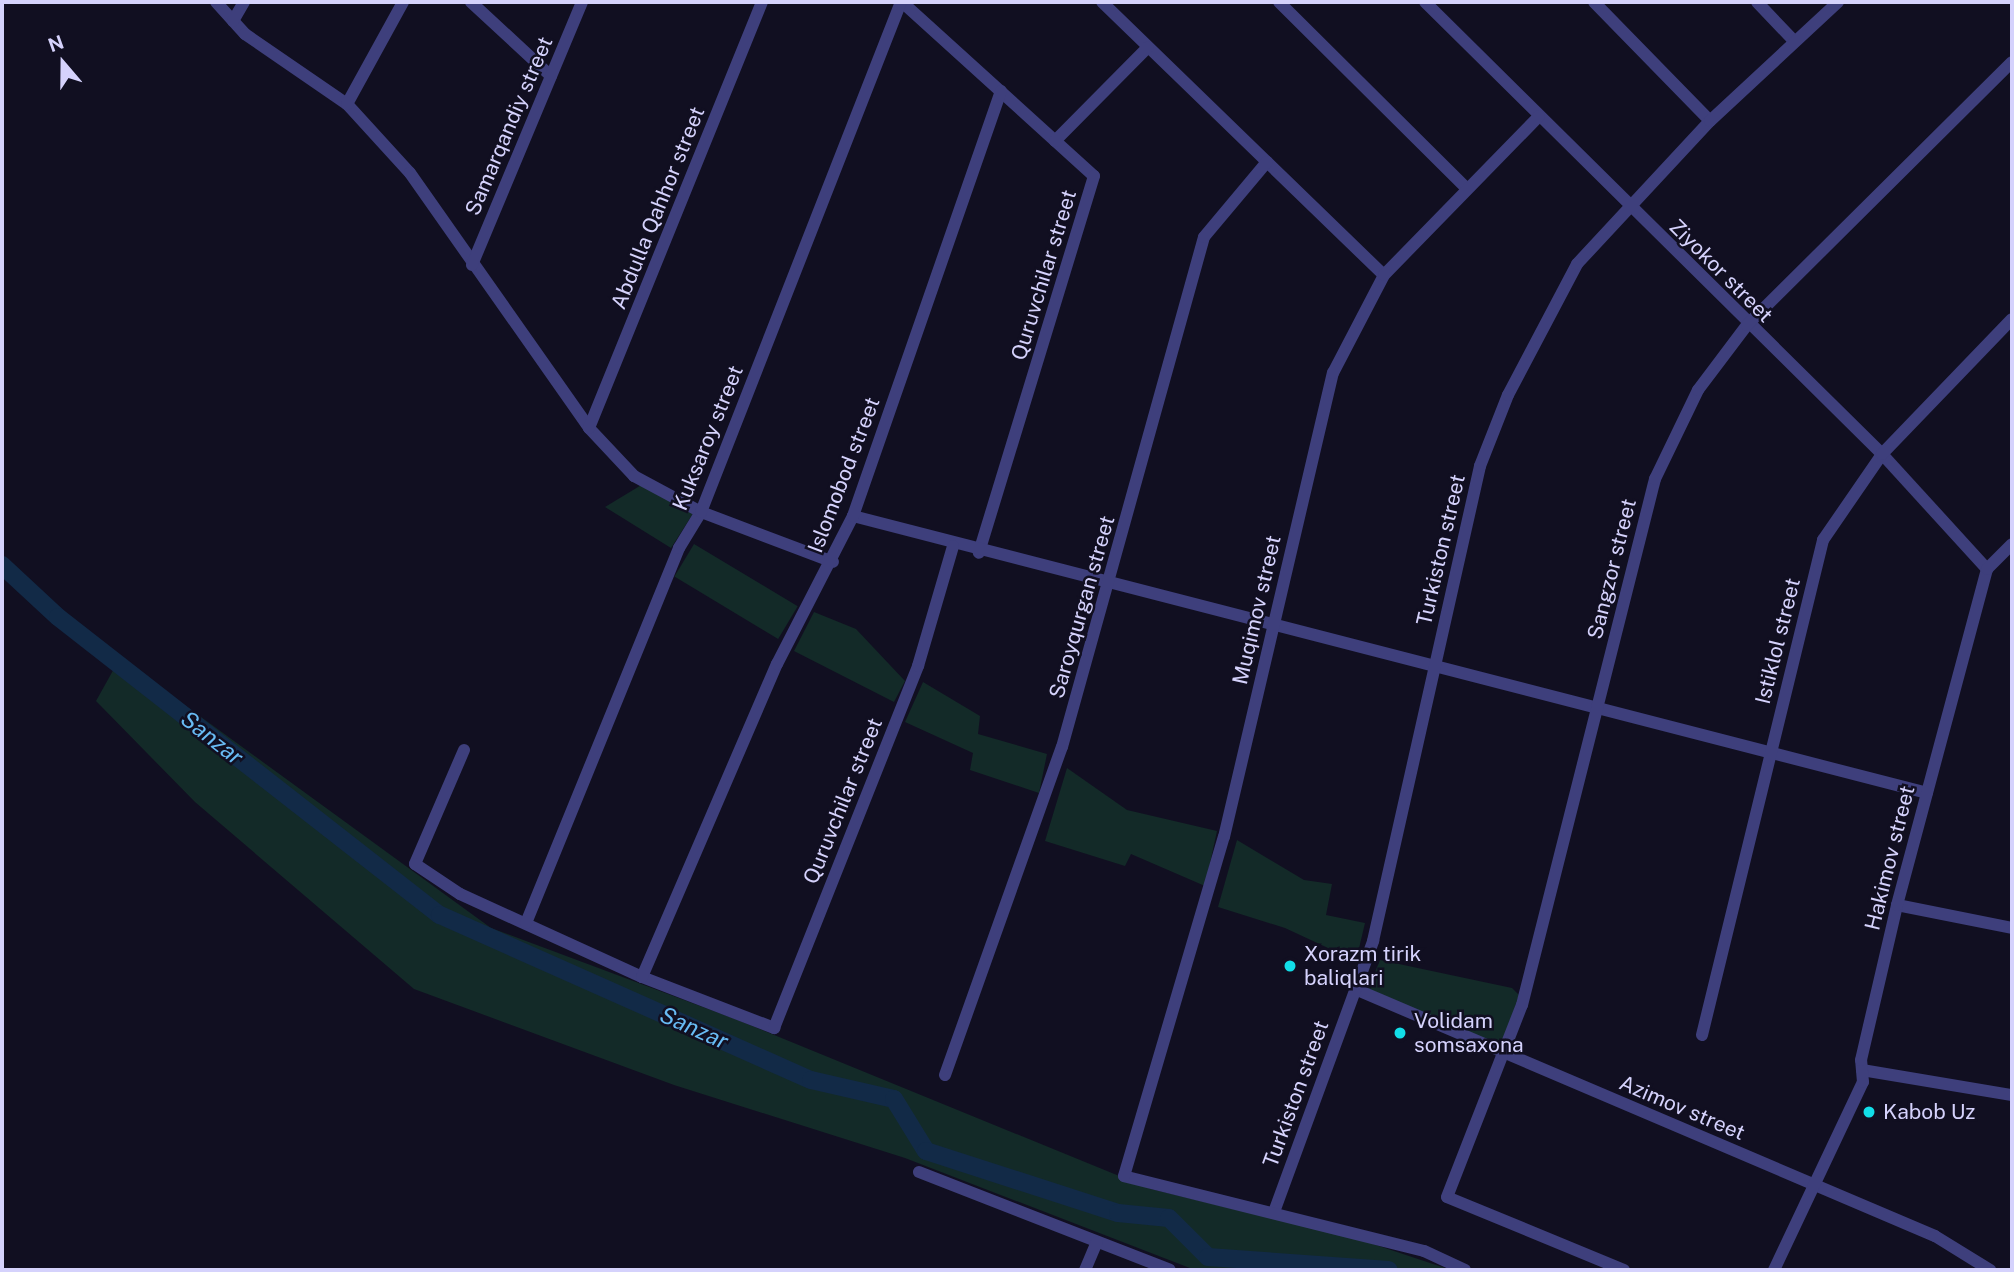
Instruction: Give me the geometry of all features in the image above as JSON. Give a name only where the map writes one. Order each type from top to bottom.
[{"type":"street","points":[[216,2],[233,21],[347,104],[410,173],[472,265],[589,428],[634,477],[701,512],[833,562]]},
{"type":"street","points":[[233,21],[244,2]]},
{"type":"street","points":[[347,104],[403,2]]},
{"type":"street","points":[[471,2],[551,76]]},
{"type":"street","name":"Samarqandiy street","points":[[472,265],[582,2]]},
{"type":"street","name":"Abdulla Qahhor street","points":[[589,428],[762,2]]},
{"type":"street","name":"Quruvchilar street","points":[[902,2],[1094,176],[979,553]]},
{"type":"street","name":"Kuksaroy street","points":[[526,923],[679,548],[701,512],[902,2]]},
{"type":"street","points":[[1102,2],[1384,275]]},
{"type":"street","points":[[1279,2],[1464,186]]},
{"type":"street","name":"Ziyokor street","points":[[1425,2],[1747,325],[1882,454],[1987,569]]},
{"type":"street","points":[[1594,2],[1710,121]]},
{"type":"street","points":[[1757,2],[1793,40]]},
{"type":"street","name":"Turkiston street","points":[[1274,1212],[1373,941],[1480,466],[1508,395],[1577,264],[1628,204],[1710,121],[1793,40],[1838,2]]},
{"type":"street","points":[[1055,141],[1148,47]]},
{"type":"street","name":"Sangzor street","points":[[1624,1270],[1447,1197],[1508,1054],[1655,479],[1698,390],[1747,325],[2012,62]]},
{"type":"street","name":"Islomobod street","points":[[642,977],[777,664],[833,562],[853,516],[1001,90]]},
{"type":"street","name":"Muqimov street","points":[[1274,1212],[1124,1175],[1224,836],[1333,373],[1384,275],[1464,186],[1539,116]]},
{"type":"street","name":"Saroyqurgan street","points":[[945,1075],[1062,747],[1110,587],[1204,237],[1267,162]]},
{"type":"street","name":"Istiklol street","points":[[1702,1035],[1822,540],[1882,454],[2012,319]]},
{"type":"street","points":[[853,516],[953,546],[1110,587],[1597,707],[1927,793]]},
{"type":"street","points":[[1987,569],[2012,544]]},
{"type":"street","name":"Quruvchilar street","points":[[642,977],[774,1028],[918,666],[953,546]]},
{"type":"street","name":"Hakimov street","points":[[1774,1270],[1863,1082],[1862,1070],[1897,905],[1987,569]]},
{"type":"street","points":[[464,750],[415,864],[460,894],[642,977]]},
{"type":"street","points":[[1897,905],[2012,928]]},
{"type":"street","name":"Azimov street","points":[[1355,989],[1935,1236],[1990,1270]]},
{"type":"street","points":[[1862,1070],[2012,1095]]},
{"type":"street","points":[[919,1172],[1170,1270]]},
{"type":"street","points":[[1274,1212],[1424,1251],[1465,1270]]},
{"type":"street","points":[[1085,1270],[1097,1242]]},
{"type":"green space","points":[[643,484],[694,512],[671,548],[605,507]]},
{"type":"green space","points":[[694,544],[798,606],[778,639],[674,577]]},
{"type":"green space","points":[[814,612],[856,629],[905,681],[894,702],[794,651]]},
{"type":"green space","points":[[120,658],[491,928],[735,1019],[1151,1189],[1358,1239],[1451,1270],[1195,1270],[905,1158],[674,1085],[414,989],[195,802],[96,701]]},
{"type":"green space","points":[[923,682],[980,716],[978,734],[1047,754],[1039,793],[970,770],[973,753],[905,722]]},
{"type":"green space","points":[[1067,768],[1127,810],[1217,831],[1205,886],[1131,854],[1125,866],[1045,841]]},
{"type":"green space","points":[[1237,840],[1304,880],[1332,884],[1326,915],[1365,923],[1356,961],[1285,928],[1218,907]]},
{"type":"green space","points":[[1380,960],[1512,988],[1519,995],[1502,1046],[1368,989]]},
{"type":"waterway","name":"Sanzar","points":[[2,565],[58,617],[440,915],[811,1080],[894,1099],[926,1151],[1118,1213],[1169,1218],[1208,1257],[1389,1270]]},
{"type":"place","name":"Xorazm tirik baliqlari","points":[[1290,966]]},
{"type":"place","name":"Volidam somsaxona","points":[[1400,1033]]},
{"type":"place","name":"Kabob Uz","points":[[1869,1112]]}]
